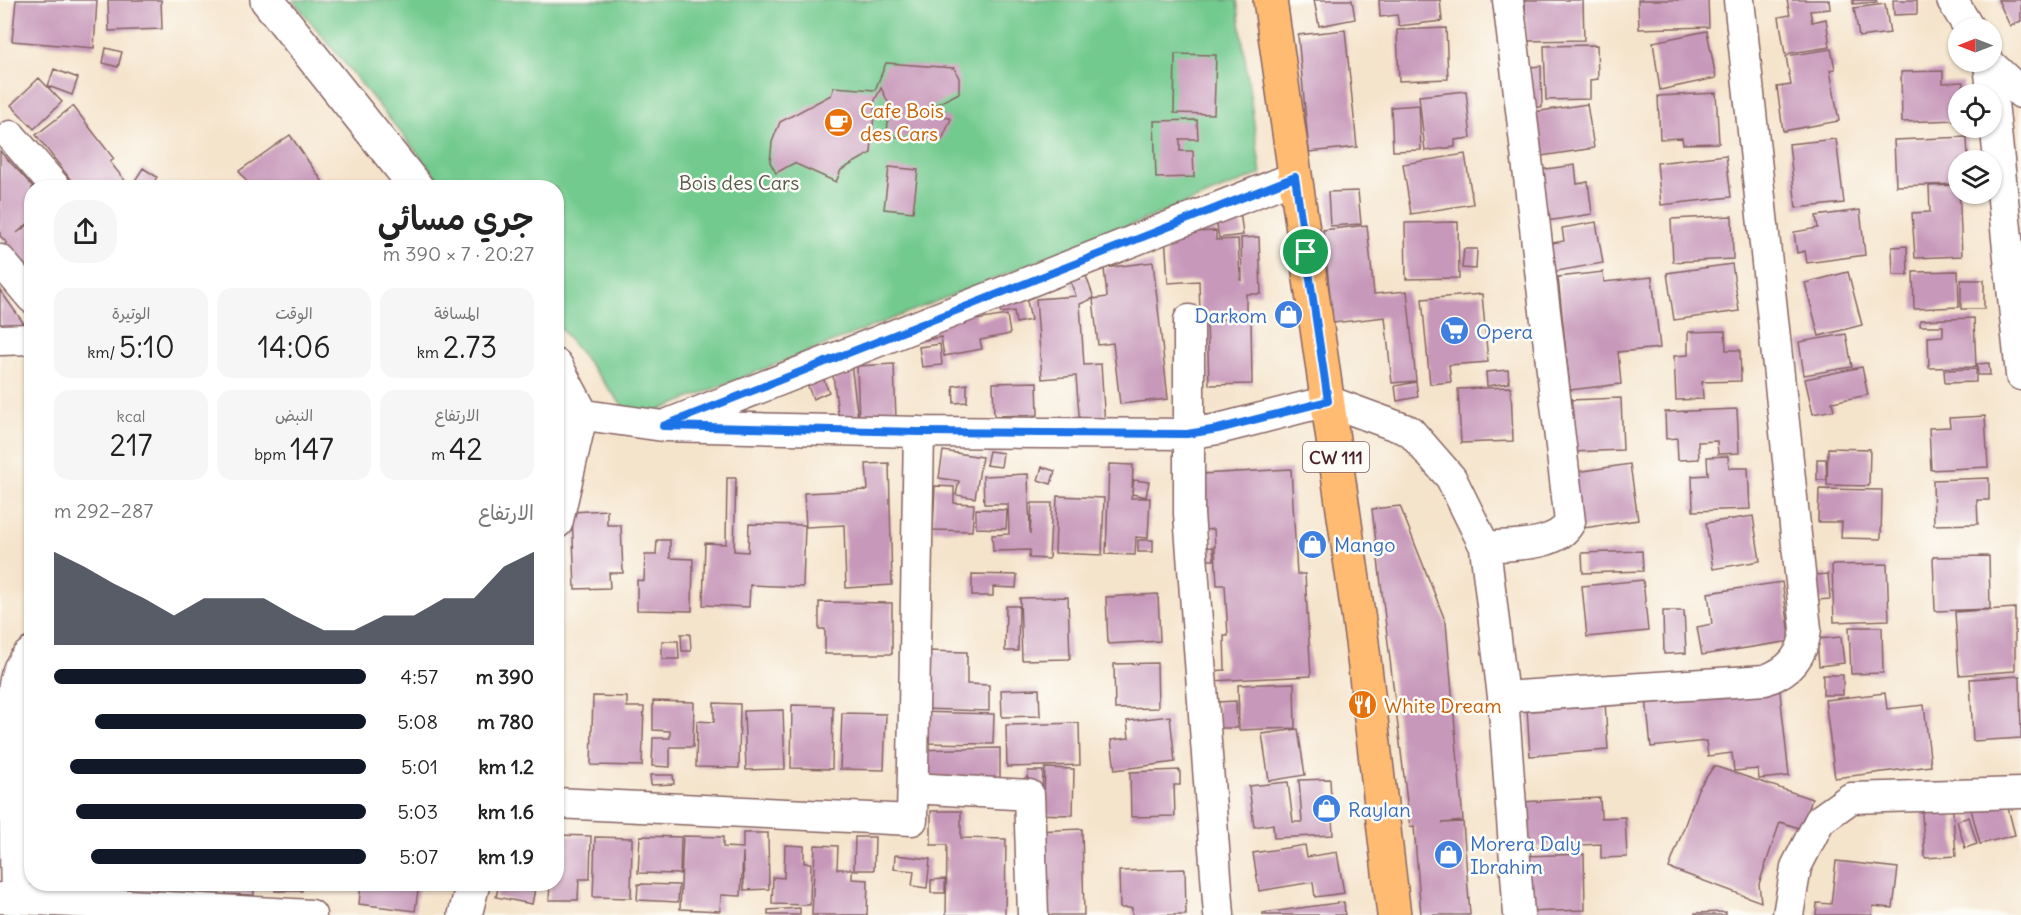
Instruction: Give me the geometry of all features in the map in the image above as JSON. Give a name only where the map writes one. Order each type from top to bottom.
[{"type":"main road","name":"CW 111","points":[[1270,0],[1362,642],[1394,915]]},
{"type":"street","points":[[267,0],[411,180]]},
{"type":"street","points":[[1485,547],[1551,539],[1561,534],[1570,522],[1508,0]]},
{"type":"street","points":[[1503,697],[1765,680],[1787,670],[1801,651],[1806,629],[1738,0]]},
{"type":"street","points":[[1952,0],[1963,18]]},
{"type":"street","points":[[1990,72],[2021,375]]},
{"type":"street","points":[[1999,72],[2021,93]]},
{"type":"street","points":[[11,136],[49,180]]},
{"type":"street","points":[[663,426],[1295,177]]},
{"type":"street","points":[[0,260],[24,288]]},
{"type":"street","points":[[1189,320],[1187,434],[1189,514],[1219,915]]},
{"type":"street","points":[[0,340],[24,339]]},
{"type":"street","points":[[564,394],[569,412],[564,454]]},
{"type":"street","points":[[569,412],[663,426],[919,432],[1187,434],[1218,429],[1328,401],[1410,430],[1451,478],[1485,547],[1503,697],[1519,915]]},
{"type":"street","points":[[564,803],[912,820],[919,432]]},
{"type":"street","points":[[24,661],[14,680],[12,704],[8,899],[311,915]]},
{"type":"street","points":[[913,788],[1029,795],[1033,915]]},
{"type":"street","points":[[1788,915],[1796,867],[1820,820],[1851,798],[2021,793]]},
{"type":"street","points":[[465,915],[471,891]]},
{"type":"green space","name":"Bois des Cars","points":[[293,0],[1237,0],[1261,174],[634,420],[564,333],[564,180],[439,180]]},
{"type":"building","points":[[16,0],[97,0],[94,48],[12,41]]},
{"type":"building","points":[[108,0],[161,0],[162,29],[109,31]]},
{"type":"building","points":[[1314,0],[1352,0],[1355,19],[1319,26]]},
{"type":"building","points":[[1379,0],[1440,0],[1442,21],[1399,26],[1397,15],[1380,17]]},
{"type":"building","points":[[1525,0],[1583,0],[1584,40],[1526,41]]},
{"type":"building","points":[[1638,0],[1708,0],[1709,27],[1639,29]]},
{"type":"building","points":[[1787,0],[1829,0],[1830,9],[1810,11],[1812,22],[1826,19],[1830,47],[1785,54],[1779,17],[1790,15]]},
{"type":"building","points":[[1853,0],[1876,0],[1877,2],[1853,4]]},
{"type":"building","points":[[1893,0],[1917,0],[1917,14],[1894,15]]},
{"type":"building","points":[[1998,0],[2021,0],[2021,21],[2010,26]]},
{"type":"building","points":[[1885,4],[1890,33],[1859,37],[1854,8]]},
{"type":"building","points":[[1446,28],[1448,79],[1399,81],[1397,30]]},
{"type":"building","points":[[1345,30],[1357,147],[1309,152],[1298,35]]},
{"type":"building","points":[[1707,31],[1716,78],[1660,90],[1653,42]]},
{"type":"building","points":[[1597,45],[1598,79],[1590,80],[1590,99],[1546,100],[1544,46]]},
{"type":"building","points":[[106,48],[122,52],[118,67],[103,63]]},
{"type":"building","points":[[1831,49],[1835,69],[1830,70],[1839,121],[1783,131],[1777,87],[1791,85],[1786,56]]},
{"type":"building","points":[[1175,54],[1216,55],[1214,114],[1174,113]]},
{"type":"building","points":[[886,63],[954,68],[959,78],[959,93],[928,109],[951,119],[942,140],[887,136],[889,104],[881,88],[875,100],[871,153],[841,170],[836,182],[794,163],[776,173],[770,162],[772,142],[780,122],[831,95],[834,87],[875,90]]},
{"type":"building","points":[[1541,66],[1542,107],[1530,107],[1530,67]]},
{"type":"building","points":[[54,69],[78,78],[72,95],[48,86]]},
{"type":"building","points":[[1943,71],[1943,83],[1963,82],[1963,84],[1948,84],[1948,120],[1902,122],[1901,72]]},
{"type":"building","points":[[39,78],[62,102],[34,129],[11,105]]},
{"type":"building","points":[[1466,91],[1471,138],[1455,140],[1455,147],[1425,151],[1419,96]]},
{"type":"building","points":[[1716,93],[1719,143],[1683,144],[1682,138],[1660,139],[1658,96]]},
{"type":"building","points":[[1587,104],[1594,148],[1535,157],[1528,113]]},
{"type":"building","points":[[1419,105],[1421,150],[1393,151],[1391,107]]},
{"type":"building","points":[[73,106],[114,159],[110,162],[124,180],[71,180],[36,135]]},
{"type":"building","points":[[1197,120],[1198,139],[1180,139],[1180,151],[1193,151],[1194,177],[1156,178],[1154,121]]},
{"type":"building","points":[[290,135],[321,180],[245,180],[239,171]]},
{"type":"building","points":[[1967,138],[1968,150],[1948,150],[1948,184],[1896,186],[1894,140]]},
{"type":"building","points":[[1836,139],[1844,203],[1796,208],[1789,144]]},
{"type":"building","points":[[0,151],[27,180],[24,180],[24,227],[17,233],[24,228],[24,269],[4,245],[7,243],[0,236]]},
{"type":"building","points":[[1465,154],[1473,204],[1411,214],[1403,164]]},
{"type":"building","points":[[1726,155],[1731,197],[1661,205],[1657,163]]},
{"type":"building","points":[[1575,165],[1577,184],[1588,182],[1592,214],[1547,221],[1539,170]]},
{"type":"building","points":[[889,167],[918,170],[913,212],[884,209]]},
{"type":"building","points":[[143,168],[157,177],[155,180],[135,180]]},
{"type":"building","points":[[1948,185],[1948,204],[1960,204],[1962,256],[1915,258],[1912,213],[1930,212],[1929,186]]},
{"type":"building","points":[[1358,191],[1361,224],[1330,226],[1328,192]]},
{"type":"building","points":[[1240,210],[1243,235],[1219,238],[1215,214]]},
{"type":"building","points":[[1860,210],[1865,255],[1807,263],[1805,251],[1797,253],[1794,232],[1818,228],[1816,216]]},
{"type":"building","points":[[1732,216],[1733,259],[1673,262],[1671,219]]},
{"type":"building","points":[[1458,222],[1459,278],[1406,279],[1405,223]]},
{"type":"building","points":[[1596,222],[1603,263],[1546,273],[1541,245],[1564,241],[1562,228]]},
{"type":"building","points":[[1367,225],[1374,294],[1407,291],[1416,381],[1392,383],[1385,317],[1333,323],[1323,230]]},
{"type":"building","points":[[1216,231],[1216,240],[1238,239],[1240,280],[1242,280],[1241,238],[1259,237],[1261,294],[1246,294],[1246,312],[1200,313],[1199,281],[1168,283],[1165,233]]},
{"type":"building","points":[[1907,246],[1908,275],[1893,275],[1892,247]]},
{"type":"building","points":[[1464,249],[1477,249],[1476,269],[1462,268]]},
{"type":"building","points":[[1153,262],[1168,399],[1120,404],[1113,343],[1098,345],[1093,299],[1107,297],[1104,268]]},
{"type":"building","points":[[1732,264],[1739,311],[1674,320],[1667,273]]},
{"type":"building","points":[[1958,271],[1959,307],[1914,309],[1913,272]]},
{"type":"building","points":[[1603,272],[1604,282],[1652,277],[1660,348],[1618,352],[1621,384],[1570,390],[1558,277]]},
{"type":"building","points":[[1848,272],[1862,325],[1819,336],[1805,283]]},
{"type":"building","points":[[1086,276],[1094,298],[1080,304],[1084,365],[1101,364],[1105,425],[1080,427],[1076,376],[1042,379],[1036,299],[1076,296],[1070,281]]},
{"type":"building","points":[[1961,280],[1984,280],[1984,309],[1961,309]]},
{"type":"building","points":[[0,290],[24,324],[24,329],[0,334]]},
{"type":"building","points":[[1025,291],[1031,320],[1016,323],[1014,311],[1001,313],[997,297]]},
{"type":"building","name":"Opera","points":[[1482,294],[1488,362],[1449,365],[1451,382],[1430,384],[1422,299]]},
{"type":"building","points":[[974,304],[977,320],[1007,315],[1010,334],[980,340],[982,349],[944,356],[941,337],[915,342]]},
{"type":"building","points":[[1251,318],[1252,384],[1209,385],[1207,320]]},
{"type":"building","points":[[1974,318],[1976,367],[1929,368],[1928,337],[1943,336],[1943,326],[1920,326],[1920,320]]},
{"type":"building","points":[[1725,331],[1726,350],[1740,350],[1741,381],[1702,382],[1703,399],[1676,400],[1674,356],[1688,355],[1688,332]]},
{"type":"building","points":[[1846,334],[1852,367],[1804,375],[1799,342]]},
{"type":"building","points":[[940,344],[942,365],[922,367],[919,347]]},
{"type":"building","points":[[1989,363],[1990,375],[1978,375],[1977,364]]},
{"type":"building","points":[[851,364],[859,426],[840,429],[832,367]]},
{"type":"building","points":[[894,364],[896,419],[859,420],[857,366]]},
{"type":"building","points":[[1862,367],[1868,395],[1832,402],[1834,410],[1813,414],[1805,379]]},
{"type":"building","points":[[1976,369],[1976,382],[1945,383],[1944,370]]},
{"type":"building","points":[[1508,370],[1509,383],[1487,386],[1486,372]]},
{"type":"building","points":[[823,378],[829,392],[813,399],[807,384]]},
{"type":"building","points":[[1037,382],[1038,415],[994,416],[993,383]]},
{"type":"building","points":[[1416,382],[1418,397],[1397,401],[1395,386]]},
{"type":"building","points":[[967,384],[967,402],[954,403],[953,386]]},
{"type":"building","points":[[1511,387],[1513,441],[1461,443],[1458,389]]},
{"type":"building","points":[[1621,398],[1623,450],[1572,452],[1569,400]]},
{"type":"building","points":[[1737,409],[1739,453],[1718,454],[1717,441],[1698,442],[1699,459],[1678,460],[1677,438],[1666,439],[1665,412]]},
{"type":"building","points":[[1985,416],[1988,467],[1931,470],[1929,428],[1950,427],[1949,418]]},
{"type":"building","points":[[1828,448],[1870,449],[1869,486],[1827,485]]},
{"type":"building","points":[[943,451],[982,457],[975,498],[956,495],[959,481],[939,478]]},
{"type":"building","points":[[989,451],[1003,453],[1001,467],[986,465]]},
{"type":"building","points":[[1728,456],[1729,468],[1748,468],[1750,509],[1693,511],[1692,476],[1708,475],[1707,457]]},
{"type":"building","points":[[1817,459],[1826,459],[1827,480],[1817,480]]},
{"type":"building","points":[[889,463],[892,585],[846,588],[844,525],[806,527],[804,493],[868,490],[866,464]]},
{"type":"building","points":[[1109,464],[1133,465],[1132,493],[1134,480],[1149,482],[1146,497],[1132,494],[1131,498],[1150,498],[1148,538],[1136,537],[1135,555],[1106,554]]},
{"type":"building","points":[[1630,464],[1638,520],[1577,529],[1570,473]]},
{"type":"building","points":[[1042,467],[1055,471],[1051,484],[1038,480]]},
{"type":"building","points":[[1291,469],[1297,574],[1305,574],[1311,676],[1212,681],[1211,671],[1225,670],[1224,636],[1228,636],[1225,585],[1217,585],[1214,529],[1204,530],[1201,474]]},
{"type":"building","points":[[1028,474],[1030,534],[1032,503],[1052,503],[1049,559],[1029,558],[1030,550],[993,551],[992,535],[1009,534],[1008,504],[984,504],[983,476]]},
{"type":"building","points":[[727,478],[736,478],[734,551],[748,552],[749,524],[805,525],[803,587],[750,585],[749,607],[703,605],[705,543],[726,544]]},
{"type":"building","points":[[1989,478],[1989,500],[1977,500],[1978,524],[1934,525],[1933,480]]},
{"type":"building","points":[[935,486],[954,487],[954,503],[974,504],[972,531],[933,530]]},
{"type":"building","points":[[1819,489],[1882,490],[1881,539],[1841,538],[1842,522],[1818,522]]},
{"type":"building","points":[[1057,496],[1104,498],[1102,555],[1055,553]]},
{"type":"building","points":[[1400,506],[1446,623],[1463,821],[1442,823],[1463,822],[1470,915],[1421,915],[1414,826],[1410,827],[1372,509]]},
{"type":"building","points":[[976,509],[1007,510],[1006,529],[976,528]]},
{"type":"building","points":[[607,510],[607,525],[621,525],[623,573],[609,573],[610,588],[575,589],[572,512]]},
{"type":"building","points":[[1753,516],[1760,561],[1713,569],[1706,523]]},
{"type":"building","points":[[657,540],[670,540],[670,558],[693,559],[692,611],[637,610],[637,580],[644,581],[645,555],[656,555]]},
{"type":"building","points":[[1138,540],[1153,540],[1153,552],[1138,552]]},
{"type":"building","points":[[1213,547],[1214,560],[1202,560],[1201,548]]},
{"type":"building","points":[[1642,551],[1643,571],[1583,573],[1582,553]]},
{"type":"building","points":[[1989,556],[1990,609],[1935,611],[1933,557]]},
{"type":"building","points":[[1887,564],[1889,620],[1834,622],[1832,565]]},
{"type":"building","points":[[972,574],[1017,575],[1016,588],[993,587],[993,596],[972,596]]},
{"type":"building","points":[[1828,574],[1830,599],[1816,600],[1814,575]]},
{"type":"building","points":[[1643,580],[1648,631],[1587,637],[1582,586]]},
{"type":"building","points":[[1782,582],[1791,641],[1702,655],[1697,627],[1712,624],[1708,593]]},
{"type":"building","points":[[1158,594],[1160,641],[1108,644],[1106,597]]},
{"type":"building","points":[[1068,597],[1070,659],[1022,660],[1020,598]]},
{"type":"building","points":[[819,602],[892,603],[892,654],[825,654],[825,629],[819,629]]},
{"type":"building","points":[[1006,606],[1019,606],[1018,651],[1005,651]]},
{"type":"building","points":[[2015,608],[2015,671],[1959,675],[1955,612]]},
{"type":"building","points":[[1663,611],[1684,611],[1686,653],[1664,654]]},
{"type":"building","points":[[1849,627],[1882,627],[1883,673],[1851,674]]},
{"type":"building","points":[[681,634],[690,634],[691,651],[682,651]]},
{"type":"building","points":[[1841,637],[1844,663],[1819,666],[1817,639]]},
{"type":"building","points":[[662,641],[678,641],[679,659],[662,659]]},
{"type":"building","points":[[924,651],[967,652],[967,684],[989,685],[989,711],[921,709]]},
{"type":"building","points":[[1157,663],[1158,708],[1115,709],[1114,664]]},
{"type":"building","points":[[1823,675],[1843,675],[1843,695],[1823,695]]},
{"type":"building","points":[[2020,676],[2021,738],[1973,741],[1970,679]]},
{"type":"building","points":[[1294,683],[1295,728],[1239,730],[1238,685]]},
{"type":"building","points":[[1779,683],[1789,776],[1759,779],[1758,769],[1734,771],[1732,753],[1708,756],[1706,741],[1651,747],[1646,698]]},
{"type":"building","points":[[1039,689],[1040,716],[1002,717],[1001,690]]},
{"type":"building","points":[[1885,693],[1887,709],[1924,705],[1931,766],[1835,778],[1825,700]]},
{"type":"building","points":[[593,696],[627,697],[627,707],[644,707],[642,766],[591,765]]},
{"type":"building","points":[[653,701],[694,702],[693,747],[670,747],[670,767],[652,766],[653,738],[670,738],[670,731],[653,730]]},
{"type":"building","points":[[1236,701],[1237,728],[1218,728],[1217,702]]},
{"type":"building","points":[[1605,702],[1608,750],[1530,756],[1527,708]]},
{"type":"building","points":[[714,703],[740,704],[739,768],[696,767],[697,721],[714,722]]},
{"type":"building","points":[[792,705],[833,706],[832,769],[791,768]]},
{"type":"building","points":[[783,710],[785,769],[746,770],[744,711]]},
{"type":"building","points":[[918,712],[994,714],[993,744],[917,743]]},
{"type":"building","points":[[842,713],[886,714],[884,770],[840,769]]},
{"type":"building","points":[[1170,716],[1175,762],[1115,770],[1111,740],[1129,738],[1127,721]]},
{"type":"building","points":[[1079,723],[1080,765],[1007,767],[1006,725]]},
{"type":"building","points":[[1298,729],[1305,775],[1269,781],[1262,734]]},
{"type":"building","points":[[1000,748],[1000,778],[914,780],[913,750]]},
{"type":"building","points":[[1714,766],[1812,799],[1802,829],[1780,822],[1759,884],[1761,902],[1669,868],[1698,789]]},
{"type":"building","points":[[1045,768],[1074,769],[1073,815],[1027,814],[1044,800]]},
{"type":"building","points":[[1180,770],[1180,785],[1174,785],[1175,816],[1131,817],[1130,772]]},
{"type":"building","points":[[1028,771],[1043,771],[1042,798],[1027,798]]},
{"type":"building","points":[[650,775],[673,775],[674,784],[651,785]]},
{"type":"building","points":[[1330,779],[1333,835],[1274,838],[1273,824],[1254,827],[1249,786],[1288,782],[1293,822],[1302,822],[1299,780]]},
{"type":"building","points":[[1600,798],[1601,818],[1625,817],[1627,857],[1601,858],[1601,844],[1521,848],[1519,802]]},
{"type":"building","points":[[1952,798],[1956,856],[1925,858],[1921,800]]},
{"type":"building","points":[[2006,800],[2015,835],[1980,844],[1971,809]]},
{"type":"building","points":[[931,811],[961,811],[961,838],[1006,839],[1005,915],[946,915],[947,845],[931,845]]},
{"type":"building","points":[[1969,817],[1977,844],[1965,848],[1957,821]]},
{"type":"building","points":[[1082,829],[1084,915],[1036,915],[1034,831]]},
{"type":"building","points":[[743,833],[768,833],[769,889],[744,890],[743,852],[741,896],[721,895],[720,911],[680,909],[683,836],[723,837],[723,847],[743,848]]},
{"type":"building","points":[[564,835],[591,836],[590,879],[579,879],[578,900],[549,900],[550,891],[564,891]]},
{"type":"building","points":[[640,836],[681,837],[680,874],[638,873]]},
{"type":"building","points":[[595,837],[632,838],[631,898],[593,897]]},
{"type":"building","points":[[855,837],[875,837],[874,870],[854,870]]},
{"type":"building","points":[[785,845],[804,846],[804,863],[811,863],[810,905],[772,904],[773,877],[784,878]]},
{"type":"building","points":[[815,845],[838,846],[837,869],[852,869],[852,879],[868,880],[867,915],[812,915]]},
{"type":"building","points":[[1305,845],[1307,857],[1337,852],[1344,893],[1315,897],[1313,882],[1259,891],[1253,853]]},
{"type":"building","points":[[1584,854],[1585,910],[1526,912],[1525,856]]},
{"type":"building","points":[[895,855],[930,859],[927,888],[912,886],[914,871],[894,869]]},
{"type":"building","points":[[1836,861],[1898,868],[1893,908],[1873,906],[1872,915],[1816,915],[1817,903],[1831,904]]},
{"type":"building","points":[[1185,869],[1186,915],[1132,915],[1132,908],[1120,908],[1119,871]]},
{"type":"building","points":[[945,879],[945,893],[931,893],[931,880]]},
{"type":"building","points":[[638,884],[679,885],[678,902],[637,900]]},
{"type":"building","points":[[226,891],[254,891],[254,895],[226,894]]},
{"type":"building","points":[[360,891],[418,891],[415,911],[359,904]]},
{"type":"building","points":[[497,891],[535,891],[532,904],[496,897]]},
{"type":"building","points":[[1344,902],[1345,915],[1263,915],[1263,913]]},
{"type":"building","points":[[800,908],[800,915],[768,915],[768,910]]},
{"type":"building","points":[[1726,912],[1726,915],[1695,915],[1695,913]]},
{"type":"place","name":"Cafe Bois des Cars","points":[[839,122]]},
{"type":"place","name":"Darkom","points":[[1288,315]]},
{"type":"place","name":"Opera","points":[[1455,331]]},
{"type":"place","name":"Mango","points":[[1313,544]]},
{"type":"place","name":"White Dream","points":[[1363,705]]},
{"type":"place","name":"Raylan","points":[[1327,809]]},
{"type":"place","name":"Morera Daly Ibrahim","points":[[1449,854]]},
{"type":"route","points":[[1295,177],[1306,252],[1328,401],[1218,429],[1187,434],[919,432],[663,426],[1295,177]]}]
